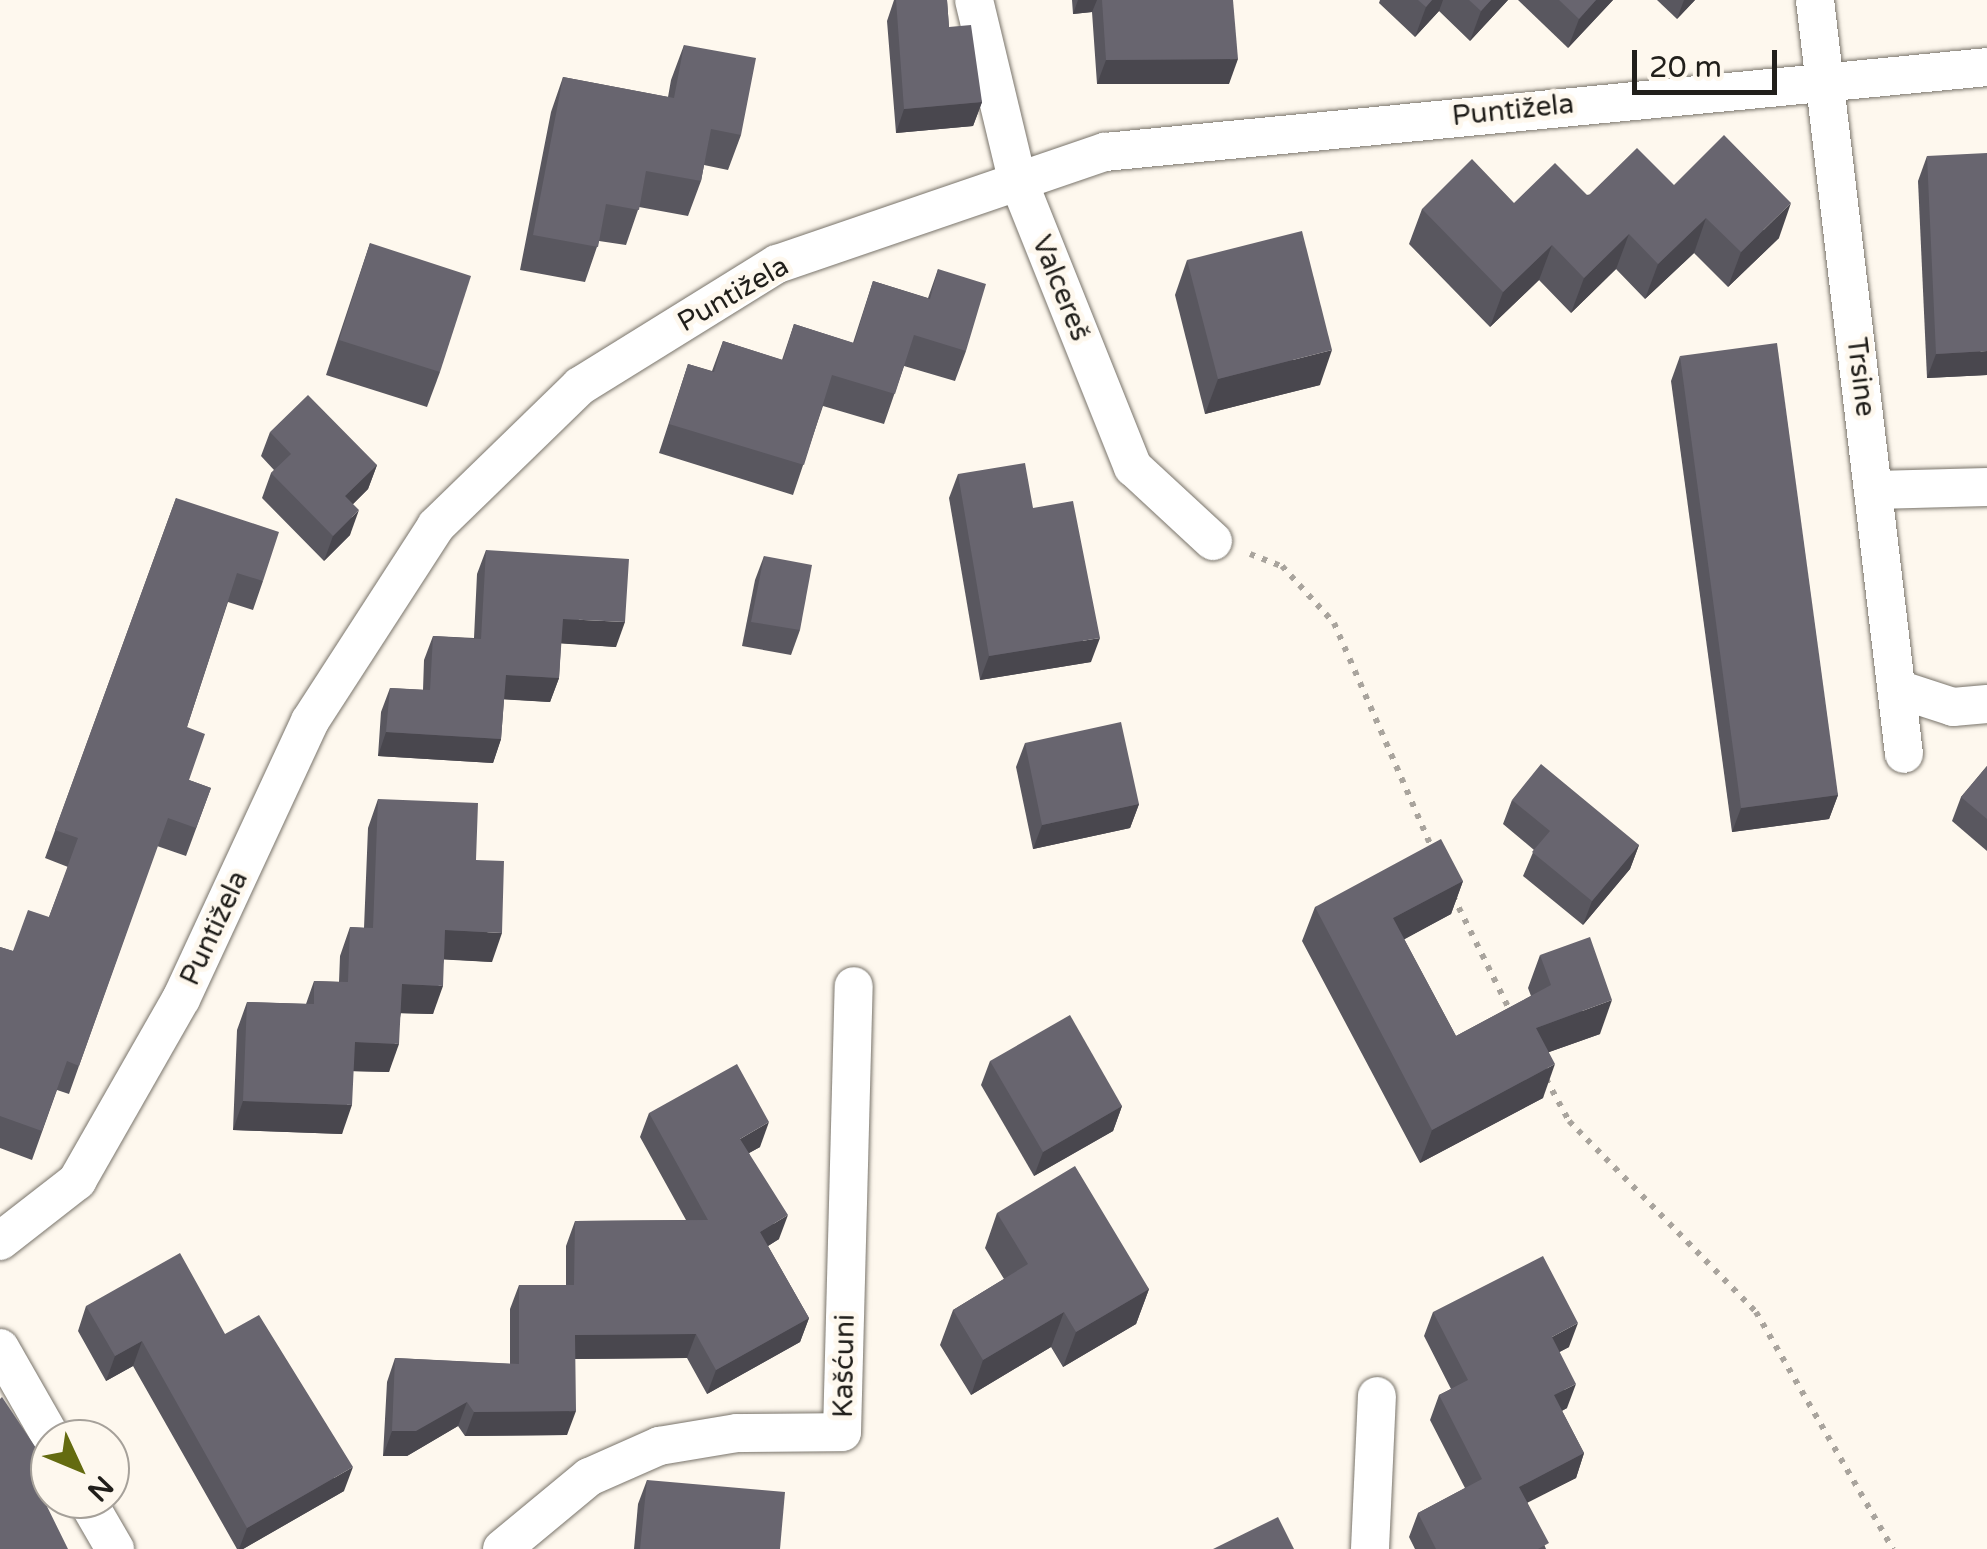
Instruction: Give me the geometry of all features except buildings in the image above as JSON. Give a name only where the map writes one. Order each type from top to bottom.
[{"type":"street","name":"Valcereš","points":[[974,0],[1016,175],[1133,466],[1214,541]]},
{"type":"street","name":"Trsine","points":[[1815,0],[1876,490],[1904,754]]},
{"type":"street","name":"Puntižela","points":[[0,1241],[77,1181],[182,999],[310,721],[436,526],[580,386],[778,264],[1016,175],[1105,152],[1822,79],[1987,67]]},
{"type":"street","points":[[1876,490],[1987,487]]},
{"type":"street","points":[[1898,689],[1953,708],[1987,704]]},
{"type":"street","name":"Kašćuni","points":[[502,1549],[589,1477],[659,1446],[737,1433],[842,1432],[854,986]]},
{"type":"street","points":[[0,1348],[41,1419]]},
{"type":"street","points":[[1370,1549],[1377,1396]]},
{"type":"street","points":[[97,1519],[114,1549]]},
{"type":"path","points":[[1214,541],[1282,566],[1334,623],[1442,869]]},
{"type":"path","points":[[1448,885],[1523,1036]]},
{"type":"path","points":[[1542,1070],[1569,1121],[1756,1312],[1893,1549]]}]
